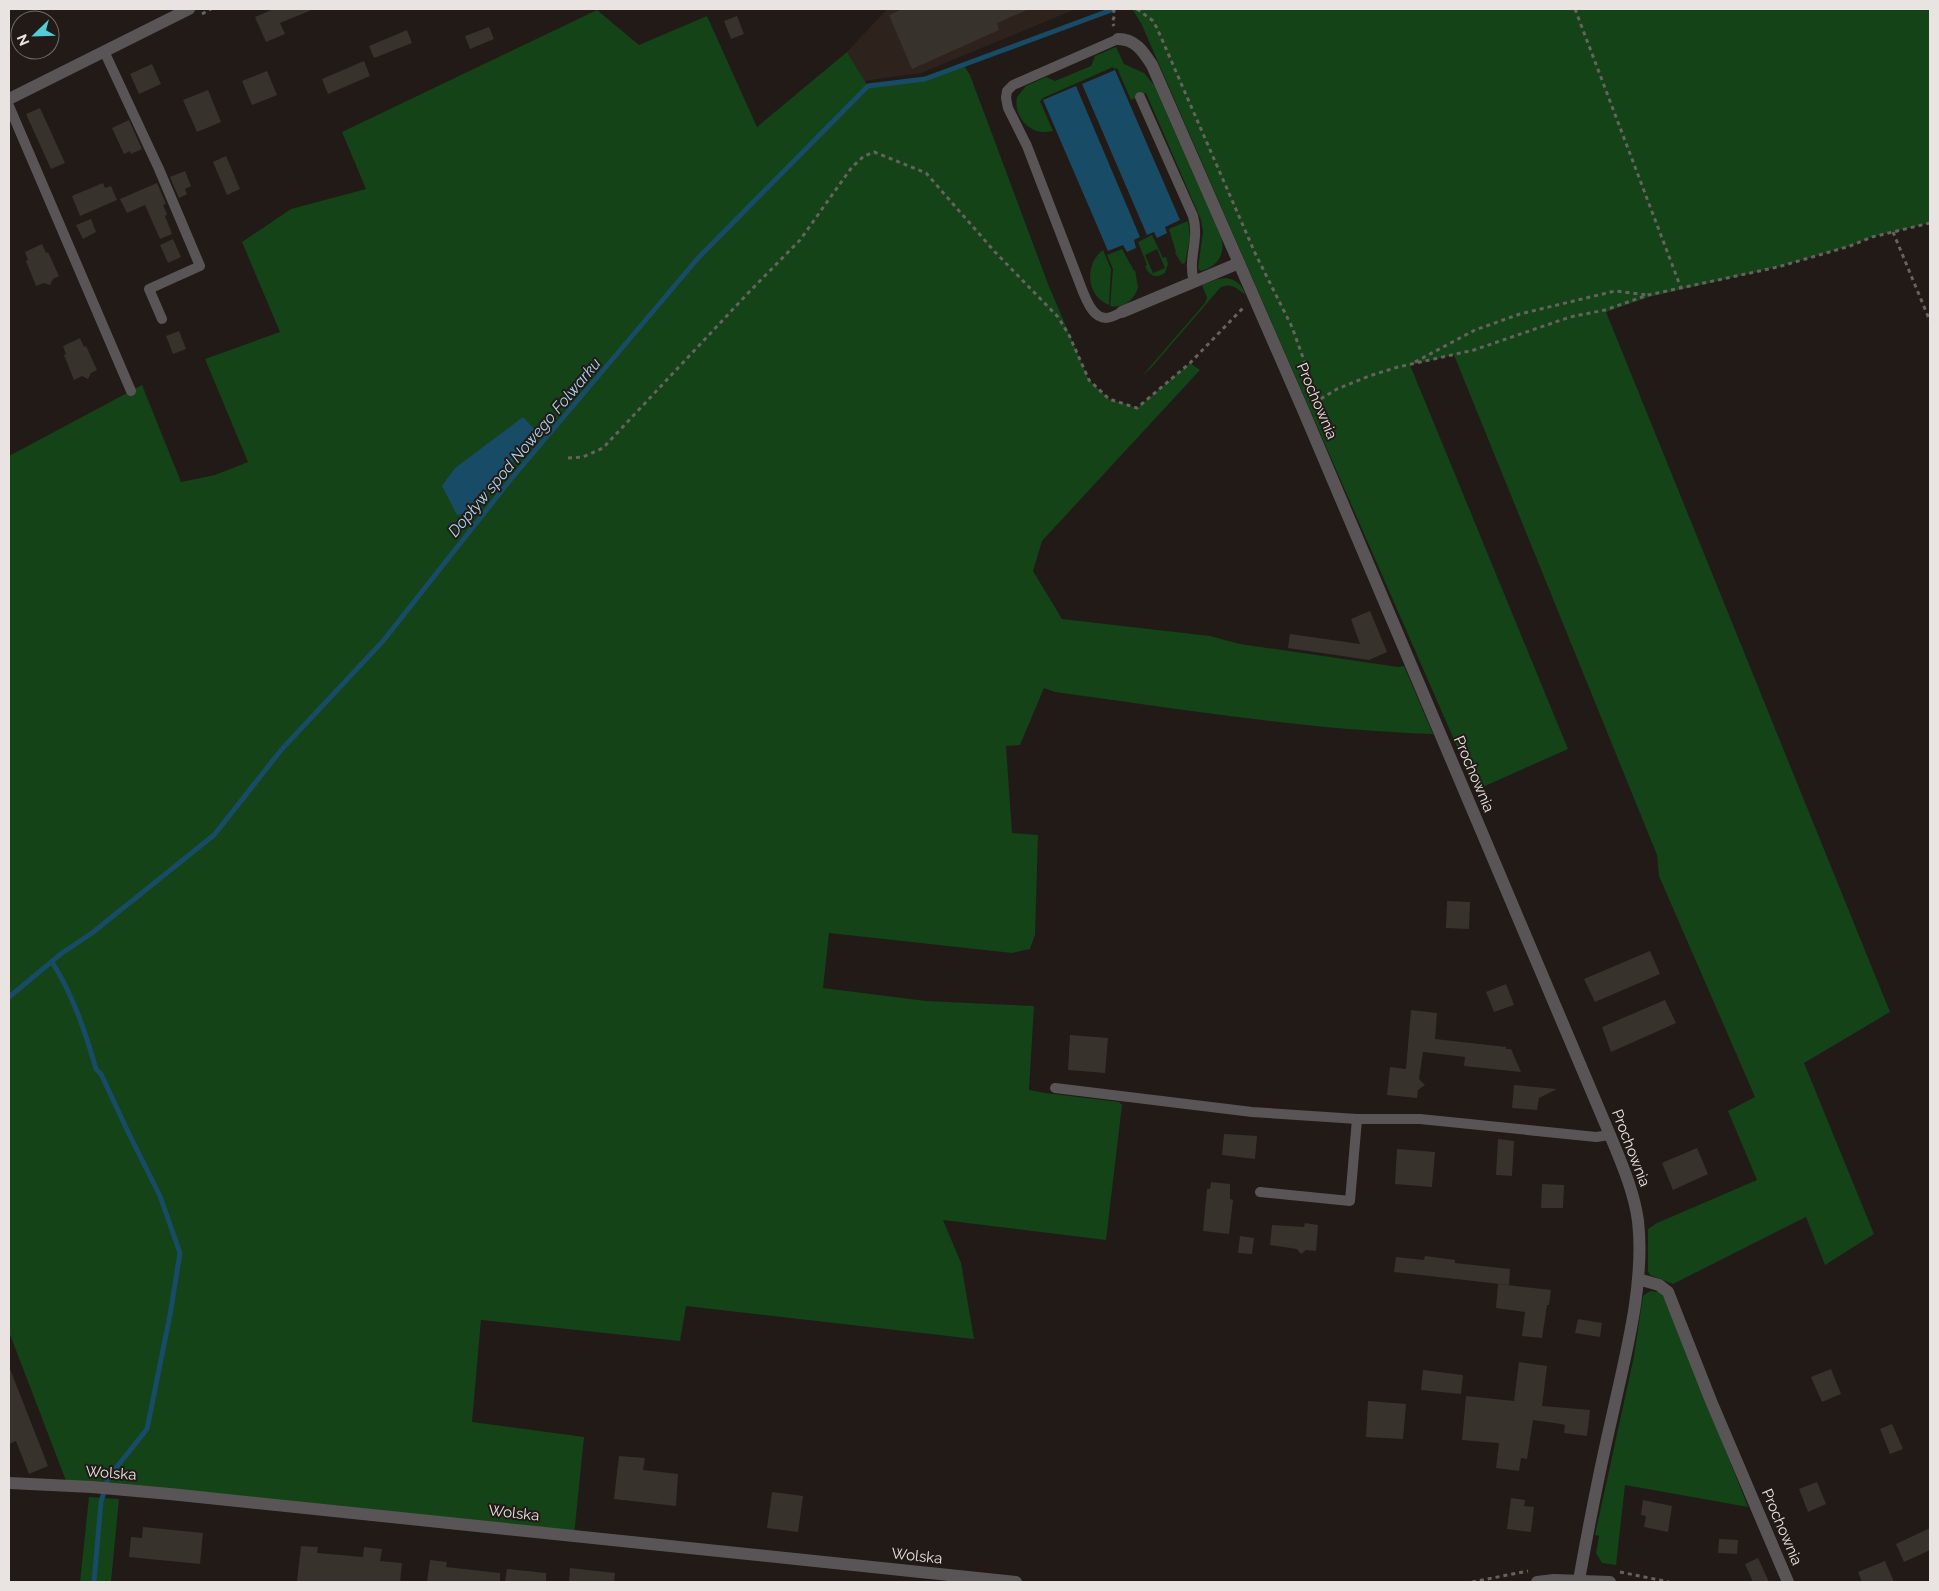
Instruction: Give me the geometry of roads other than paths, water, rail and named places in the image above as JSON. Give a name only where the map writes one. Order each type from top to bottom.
[{"type":"street","points":[[9,99],[189,9]]},
{"type":"street","name":"Prochownia","points":[[1118,39],[1136,44],[1144,52],[1152,65],[1238,263],[1309,408],[1624,1169],[1638,1220],[1640,1250],[1638,1279],[1626,1355],[1597,1482],[1579,1580]]},
{"type":"street","points":[[1122,312],[1238,263]]},
{"type":"street","name":"Prochownia","points":[[1638,1279],[1659,1285],[1668,1292],[1711,1402],[1788,1582]]},
{"type":"street","name":"Wolska","points":[[9,1483],[92,1487],[1016,1582]]},
{"type":"street","points":[[1536,1576],[1554,1580],[1612,1577]]},
{"type":"lane","points":[[1118,39],[1013,85],[1007,91],[1006,98],[1008,108],[1027,146],[1083,292],[1091,308],[1098,315],[1107,318],[1122,312]]},
{"type":"lane","points":[[104,51],[159,169],[200,266],[150,289],[162,319]]},
{"type":"lane","points":[[1140,97],[1195,222],[1196,231],[1192,264],[1194,281]]},
{"type":"lane","points":[[9,106],[131,391]]},
{"type":"lane","points":[[1055,1088],[1252,1112],[1357,1119],[1420,1119],[1596,1137],[1610,1134]]},
{"type":"lane","points":[[1260,1192],[1350,1201],[1357,1119]]},
{"type":"water","points":[[1115,70],[1180,220],[1165,227],[1167,233],[1157,238],[1154,232],[1147,235],[1082,84]]},
{"type":"water","points":[[1076,86],[1140,237],[1134,240],[1136,248],[1127,252],[1123,245],[1108,251],[1043,100]]},
{"type":"water","points":[[523,417],[538,433],[536,437],[464,514],[457,515],[442,486],[455,468]]},
{"type":"waterway","name":"Dopływ spod Nowego Folwarku","points":[[9,997],[62,953],[92,933],[214,835],[282,749],[383,641],[511,479],[699,257],[868,86],[925,79],[1114,9]]},
{"type":"waterway","points":[[52,962],[78,1014],[96,1069],[101,1074],[160,1196],[180,1253],[170,1315],[147,1429],[108,1478],[101,1502],[94,1582]]}]
